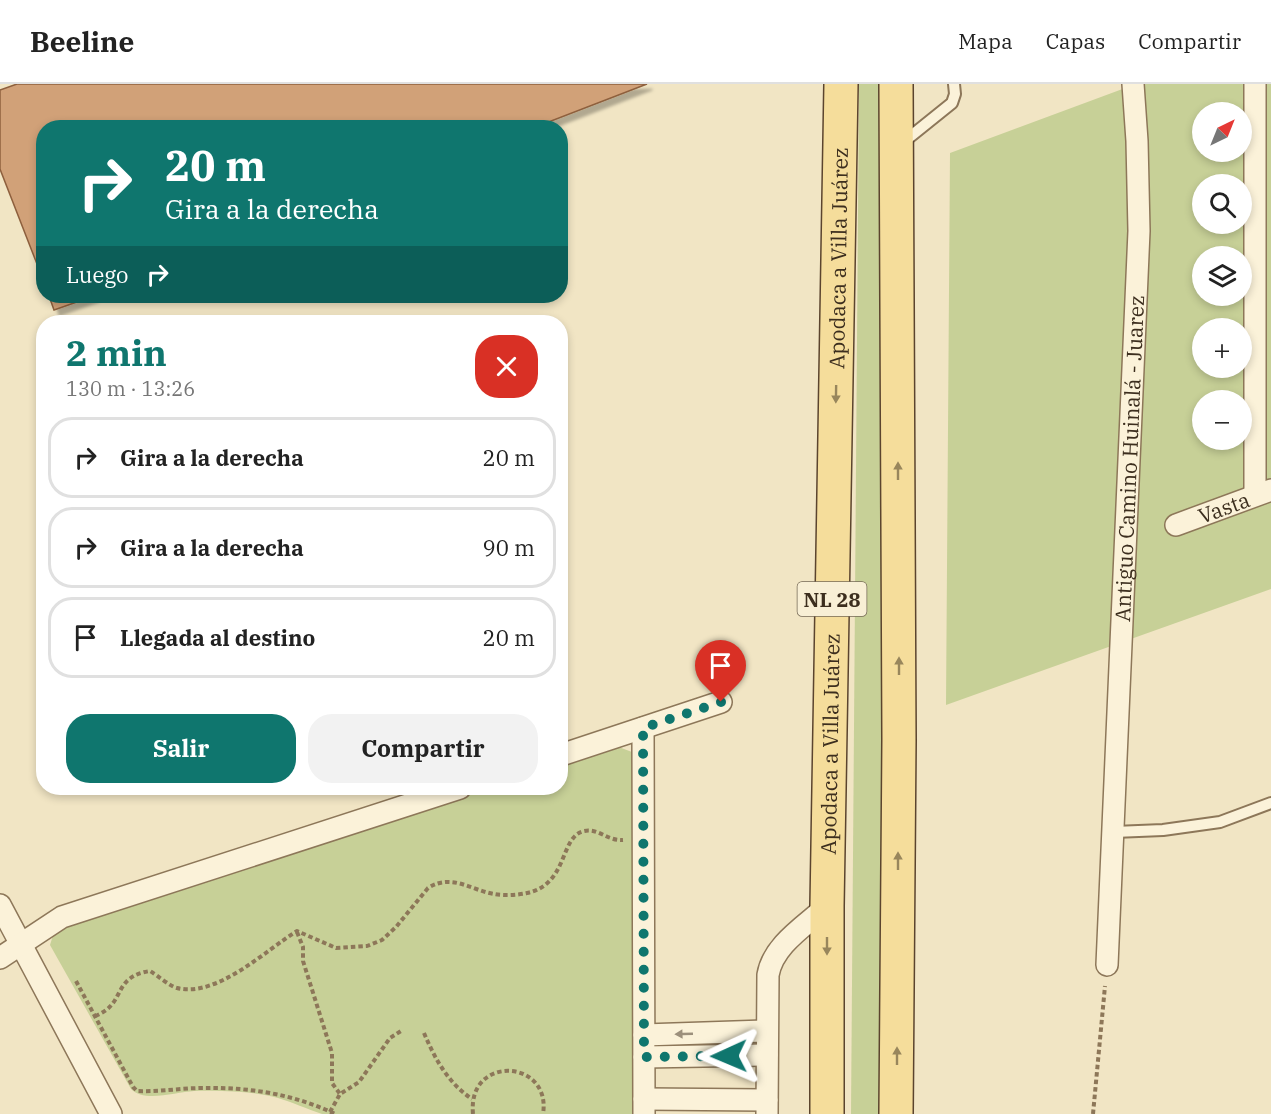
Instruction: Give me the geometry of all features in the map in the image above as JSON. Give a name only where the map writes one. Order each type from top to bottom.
[{"type":"main road","name":"Apodaca a Villa Juárez","points":[[828,1114],[827,906],[841,84]]},
{"type":"main road","points":[[896,84],[899,740],[896,1114]]},
{"type":"street","name":"Antiguo Camino Huinalá - Juarez","points":[[1107,965],[1139,231],[1137,141],[1132,84]]},
{"type":"street","points":[[1255,84],[1263,492]]},
{"type":"street","name":"Vasta","points":[[1176,525],[1263,492]]},
{"type":"street","points":[[568,752],[721,702]]},
{"type":"street","points":[[643,728],[644,1107],[767,1107],[767,1031],[771,963],[778,950],[827,906]]},
{"type":"street","points":[[0,958],[62,917],[438,795]]},
{"type":"street","points":[[0,904],[111,1114]]},
{"type":"street","points":[[644,1035],[767,1031]]},
{"type":"street","points":[[644,1057],[767,1056]]},
{"type":"lane","points":[[896,148],[952,103],[954,84]]},
{"type":"lane","points":[[1114,832],[1163,830],[1221,822],[1271,804]]},
{"type":"path","points":[[297,931],[336,948],[367,946],[382,940],[389,934],[434,884],[453,881],[495,895],[526,893],[541,888],[551,880],[559,870],[571,840],[582,831],[599,832],[614,840],[630,839]]},
{"type":"path","points":[[95,1016],[111,1008],[123,985],[130,977],[140,972],[150,971],[175,988],[199,988],[218,982],[248,965],[297,931]]},
{"type":"path","points":[[297,931],[303,947],[303,961],[332,1053],[332,1083],[340,1094]]},
{"type":"path","points":[[1093,1114],[1107,965]]},
{"type":"path","points":[[76,981],[137,1091],[204,1088],[250,1090],[287,1097],[333,1113],[340,1094],[359,1082],[390,1038],[401,1031]]},
{"type":"path","points":[[424,1033],[444,1071],[456,1087],[472,1099]]},
{"type":"path","points":[[473,1114],[472,1099],[476,1088],[488,1076],[500,1071],[512,1070],[526,1075],[535,1083],[543,1099],[543,1114]]},
{"type":"green space","points":[[859,84],[889,84],[882,1114],[851,1114]]},
{"type":"green space","points":[[1136,84],[1271,84],[1271,589],[946,705],[950,153]]},
{"type":"green space","points":[[616,746],[632,752],[636,760],[634,1114],[322,1114],[278,1098],[247,1092],[194,1091],[161,1096],[137,1093],[131,1089],[50,945],[55,929],[461,795],[568,795],[568,759]]},
{"type":"building","points":[[17,84],[647,84],[554,120],[36,120],[36,261],[0,169],[0,90]]},
{"type":"building","points":[[52,303],[74,303],[54,310]]},
{"type":"route","points":[[721,702],[643,728],[644,1057],[729,1056]]}]
